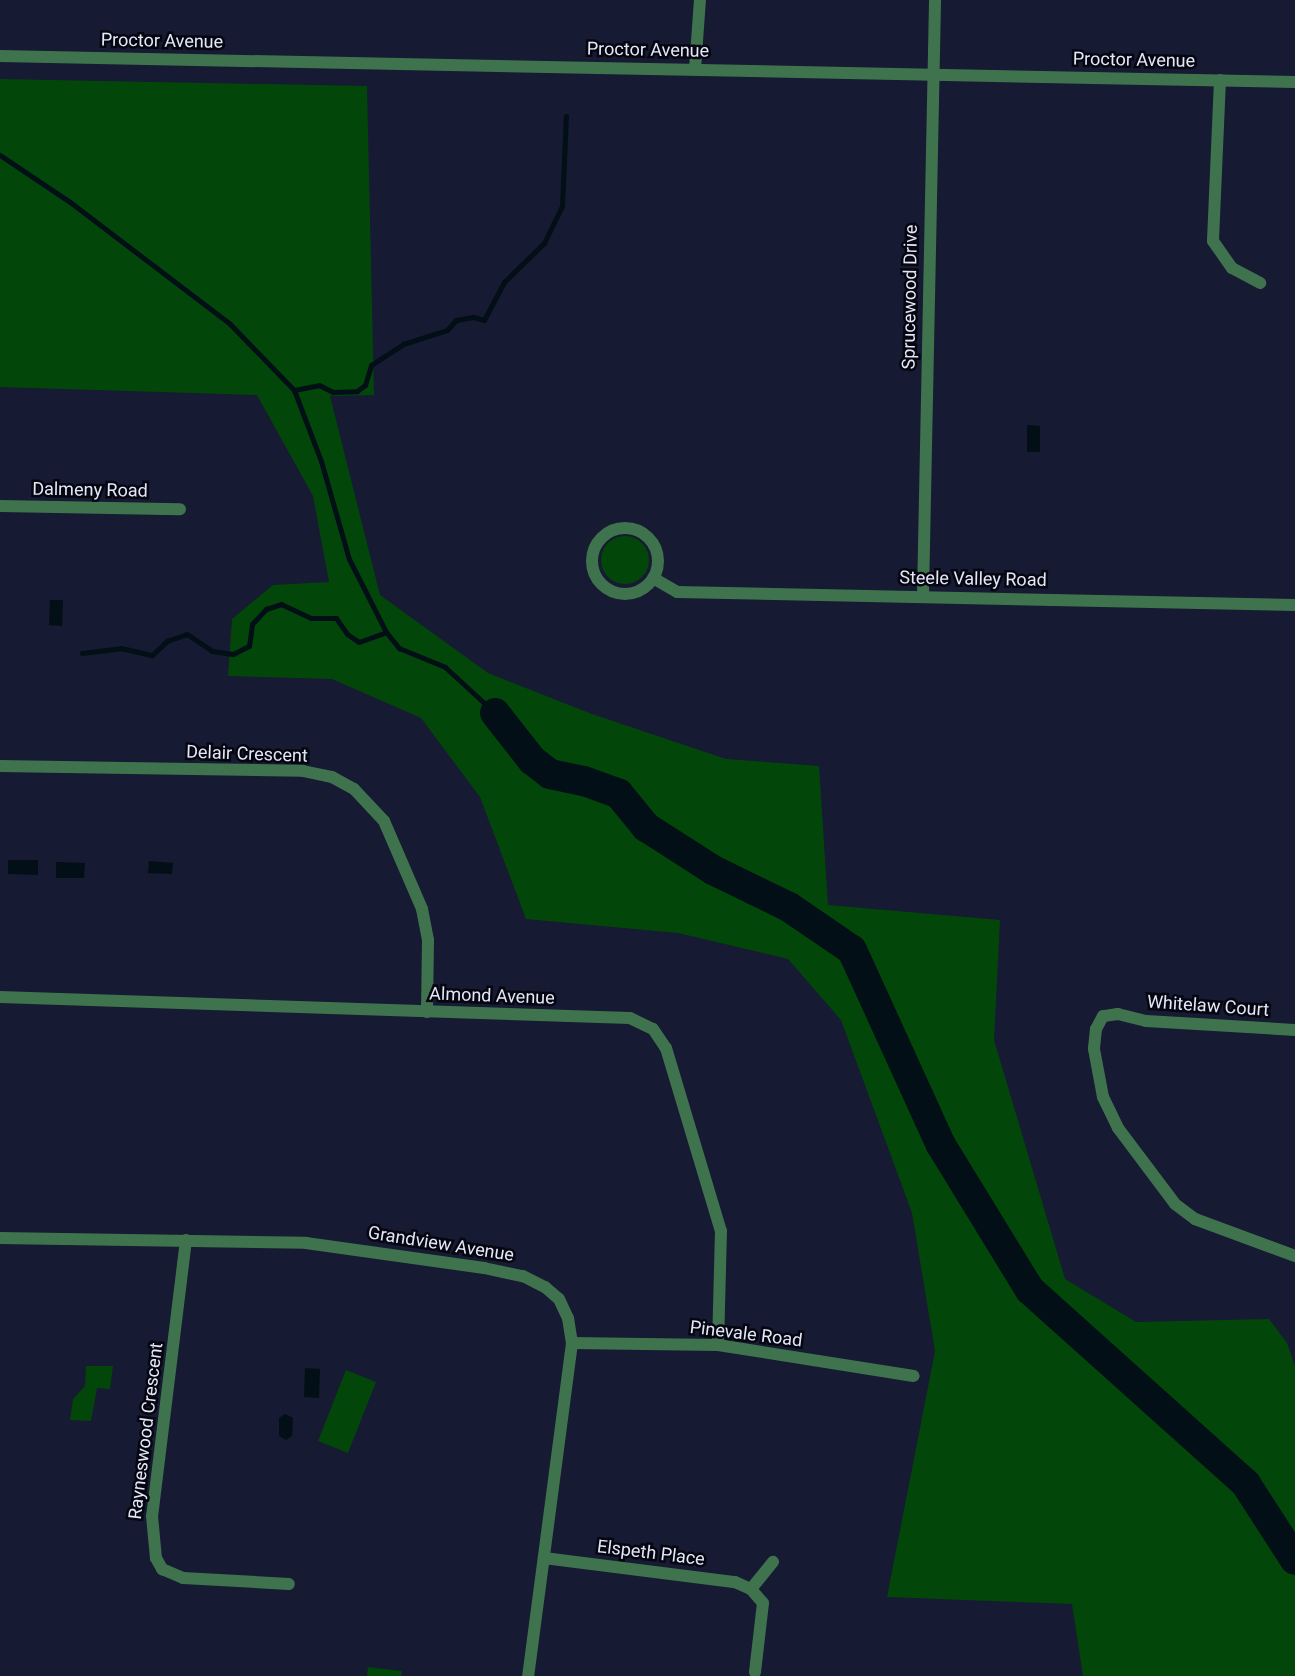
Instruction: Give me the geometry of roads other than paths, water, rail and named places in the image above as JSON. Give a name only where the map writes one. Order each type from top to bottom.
[{"type":"street","points":[[695,69],[700,0]]},
{"type":"street","name":"Sprucewood Drive","points":[[923,595],[935,0]]},
{"type":"street","name":"Proctor Avenue","points":[[0,56],[1295,82]]},
{"type":"street","points":[[1220,80],[1213,241],[1232,268],[1260,283]]},
{"type":"street","name":"Dalmeny Road","points":[[0,506],[180,509]]},
{"type":"street","points":[[612,530],[638,530],[656,548],[658,561],[653,578],[638,591],[612,591],[594,573],[594,548],[612,530]]},
{"type":"street","name":"Steele Valley Road","points":[[653,578],[677,592],[923,595],[1295,605]]},
{"type":"street","name":"Delair Crescent","points":[[0,766],[303,771],[332,777],[354,789],[384,820],[422,909],[428,940],[428,1012]]},
{"type":"street","name":"Almond Avenue","points":[[0,998],[630,1018],[653,1029],[666,1048],[721,1231],[718,1345]]},
{"type":"street","name":"Whitelaw Court","points":[[1295,1030],[1146,1021],[1118,1014],[1103,1016],[1094,1049],[1103,1096],[1118,1128],[1175,1204],[1195,1219],[1295,1256]]},
{"type":"street","name":"Grandview Avenue","points":[[0,1238],[186,1240],[349,1247],[523,1276],[545,1287],[559,1299],[568,1318],[572,1343],[528,1676]]},
{"type":"street","name":"Rayneswood Crescent","points":[[186,1240],[152,1516],[156,1558],[162,1569],[183,1578],[289,1584]]},
{"type":"street","name":"Pinevale Road","points":[[572,1343],[718,1345],[914,1376]]},
{"type":"street","name":"Elspeth Place","points":[[544,1558],[735,1582],[751,1589]]},
{"type":"street","points":[[754,1672],[763,1603],[751,1589],[773,1562]]},
{"type":"waterway","points":[[294,390],[319,385],[333,392],[357,391],[365,385],[371,365],[403,344],[447,330],[456,320],[473,317],[484,320],[504,282],[544,243],[562,206],[566,116]]},
{"type":"waterway","points":[[0,155],[70,202],[230,324],[294,390],[321,461],[349,559],[386,632]]},
{"type":"waterway","points":[[82,653],[121,648],[152,655],[167,641],[187,634],[212,651],[233,654],[249,646],[252,624],[266,609],[281,604],[311,618],[336,618],[347,634],[359,642],[386,632],[399,648],[445,667],[495,713]]},
{"type":"waterway","points":[[495,713],[532,760],[550,774],[584,781],[619,794],[646,827],[713,870],[789,907],[852,950],[941,1145],[1030,1290],[1246,1484],[1295,1560]]}]
